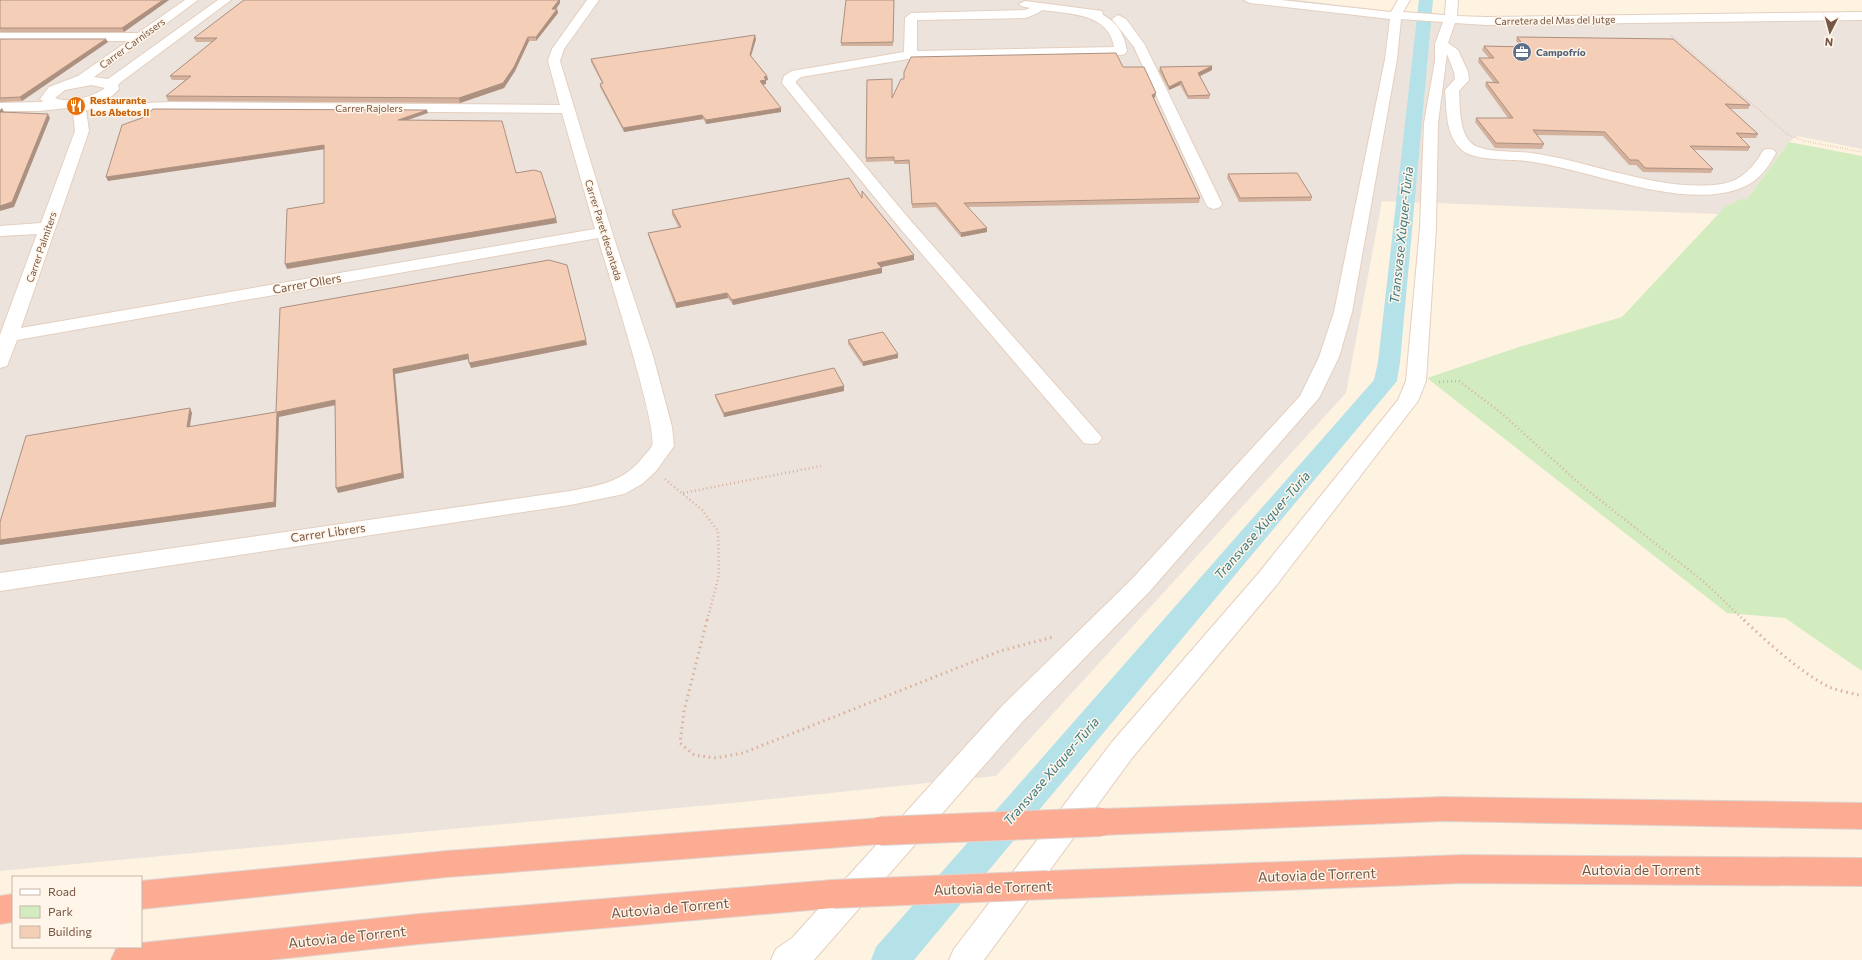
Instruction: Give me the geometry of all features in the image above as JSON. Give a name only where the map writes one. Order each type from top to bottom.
[{"type":"highway","points":[[142,895],[446,864],[880,831],[1443,809],[1862,816]]},
{"type":"highway","name":"Autovia de Torrent","points":[[127,960],[419,929],[833,894],[1462,869],[1862,872]]},
{"type":"highway","points":[[0,910],[12,908]]},
{"type":"street","name":"Carrer Carnissers","points":[[51,92],[83,78],[192,0]]},
{"type":"street","name":"Carrer Carnissers","points":[[72,84],[96,81],[112,94],[116,79],[225,0]]},
{"type":"street","name":"Carrer Paret decantada","points":[[593,0],[558,49],[554,61],[604,232],[643,356],[662,427],[663,446],[648,466]]},
{"type":"street","name":"Carretera del Mas del Jutge","points":[[1250,0],[1447,12],[1486,21],[1862,16]]},
{"type":"street","points":[[1018,3],[1117,18],[1123,22],[1133,40],[1139,45],[1214,204]]},
{"type":"street","points":[[908,54],[911,52],[911,18],[915,16],[1026,14],[1034,11],[1039,6]]},
{"type":"street","points":[[787,960],[803,949],[1013,714],[1140,586],[1309,398],[1330,357],[1343,312],[1391,59],[1402,10]]},
{"type":"street","points":[[1083,12],[1117,15],[1130,18],[1139,25],[1146,38],[1139,45]]},
{"type":"street","points":[[1083,12],[1103,18],[1110,23],[1118,39],[1121,51],[908,54],[797,74],[789,79],[789,83],[904,223],[1091,438]]},
{"type":"street","points":[[965,960],[1122,750],[1266,581],[1408,401],[1416,381],[1428,228],[1431,123],[1441,61],[1440,44],[1447,12]]},
{"type":"street","points":[[1771,17],[1862,21]]},
{"type":"street","points":[[0,37],[141,36]]},
{"type":"street","points":[[1440,44],[1452,50],[1461,72],[1462,80],[1452,90],[1456,129],[1466,146],[1473,151],[1553,161],[1666,186],[1703,190],[1726,188],[1744,182],[1769,153]]},
{"type":"street","points":[[0,102],[51,92]]},
{"type":"street","points":[[51,92],[47,99],[50,101],[70,103]]},
{"type":"street","name":"Carrer Rajolers","points":[[112,94],[142,108],[171,106],[568,109]]},
{"type":"street","name":"Carrer Rajolers","points":[[0,107],[39,107],[70,103],[87,107],[112,94],[143,102],[171,106]]},
{"type":"street","name":"Carrer Palmiters","points":[[0,362],[47,228],[92,125],[112,94]]},
{"type":"street","name":"Carrer Palmiters","points":[[70,103],[80,111],[92,125]]},
{"type":"street","points":[[92,125],[142,108]]},
{"type":"street","points":[[0,231],[47,228]]},
{"type":"street","name":"Carrer Ollers","points":[[10,336],[604,232]]},
{"type":"street","name":"Carrer Librers","points":[[0,582],[570,498],[616,489],[634,480],[648,466]]},
{"type":"path","points":[[1652,18],[1787,134],[1804,141],[1862,152]]},
{"type":"path","points":[[1416,381],[1459,381],[1500,412],[1581,485],[1703,581],[1764,639],[1798,666],[1830,687],[1862,696]]},
{"type":"path","points":[[648,466],[702,510],[718,531],[719,575],[684,711],[680,743],[694,755],[716,758],[743,753],[1000,651],[1048,638],[1092,634]]},
{"type":"path","points":[[683,493],[821,466]]},
{"type":"shaded area","points":[[0,0],[1299,0],[1459,20],[1669,17],[1705,14],[1862,15],[1862,149],[1797,136],[1789,142],[1747,199],[1725,207],[1719,214],[1382,201],[1346,393],[996,776],[742,802],[0,871]]},
{"type":"green space","points":[[1789,142],[1862,156],[1862,671],[1785,618],[1727,613],[1427,378],[1519,347],[1622,317],[1725,207],[1741,199],[1747,199]]},
{"type":"building","points":[[0,0],[163,0],[122,28],[0,28]]},
{"type":"building","points":[[244,0],[559,0],[552,9],[557,9],[536,37],[528,37],[514,67],[503,83],[459,98],[166,96],[191,76],[170,76],[217,38],[194,38]]},
{"type":"building","points":[[846,0],[894,0],[893,42],[841,43]]},
{"type":"building","points":[[755,35],[750,55],[767,76],[764,77],[766,80],[760,81],[781,108],[706,120],[702,115],[623,128],[600,84],[603,83],[591,59]]},
{"type":"building","points":[[1517,37],[1673,39],[1750,105],[1725,104],[1758,134],[1736,133],[1750,147],[1690,146],[1713,169],[1645,168],[1638,160],[1630,160],[1605,132],[1533,130],[1544,144],[1496,143],[1476,118],[1513,118],[1486,82],[1499,83],[1479,58],[1494,58],[1484,46],[1525,47]]},
{"type":"building","points":[[0,39],[106,39],[20,97],[0,98]]},
{"type":"building","points":[[1116,53],[1123,67],[1144,67],[1156,93],[1152,95],[1200,198],[964,203],[987,228],[961,233],[936,203],[912,204],[909,160],[894,161],[894,157],[866,158],[867,80],[892,79],[892,98],[901,79],[904,79],[904,72],[911,57]]},
{"type":"building","points":[[1212,66],[1198,73],[1210,95],[1188,96],[1181,81],[1169,87],[1160,67]]},
{"type":"building","points":[[153,109],[427,110],[398,120],[502,121],[516,173],[534,170],[541,172],[556,218],[285,264],[287,209],[324,203],[324,145],[106,177],[122,125],[142,118]]},
{"type":"building","points":[[0,112],[48,114],[12,202],[0,206]]},
{"type":"building","points":[[1297,173],[1312,197],[1240,198],[1228,174]]},
{"type":"building","points":[[849,178],[862,198],[862,191],[914,255],[877,263],[882,268],[732,300],[727,293],[676,303],[648,233],[681,227],[672,210]]},
{"type":"building","points":[[549,260],[567,265],[586,340],[469,363],[468,354],[393,369],[402,473],[336,488],[335,400],[277,412],[274,502],[0,540],[0,522],[26,436],[190,408],[187,427],[276,412],[280,308]]},
{"type":"building","points":[[883,332],[898,354],[863,362],[848,340]]},
{"type":"building","points":[[834,368],[844,386],[724,413],[715,395]]},
{"type":"waterway","name":"Transvase Xùquer-Tùria","points":[[890,960],[1385,381],[1389,362],[1426,0]]},
{"type":"place","name":"Campofrío","points":[[1522,52]]},
{"type":"place","name":"Restaurante Los Abetos II","points":[[76,106]]}]
